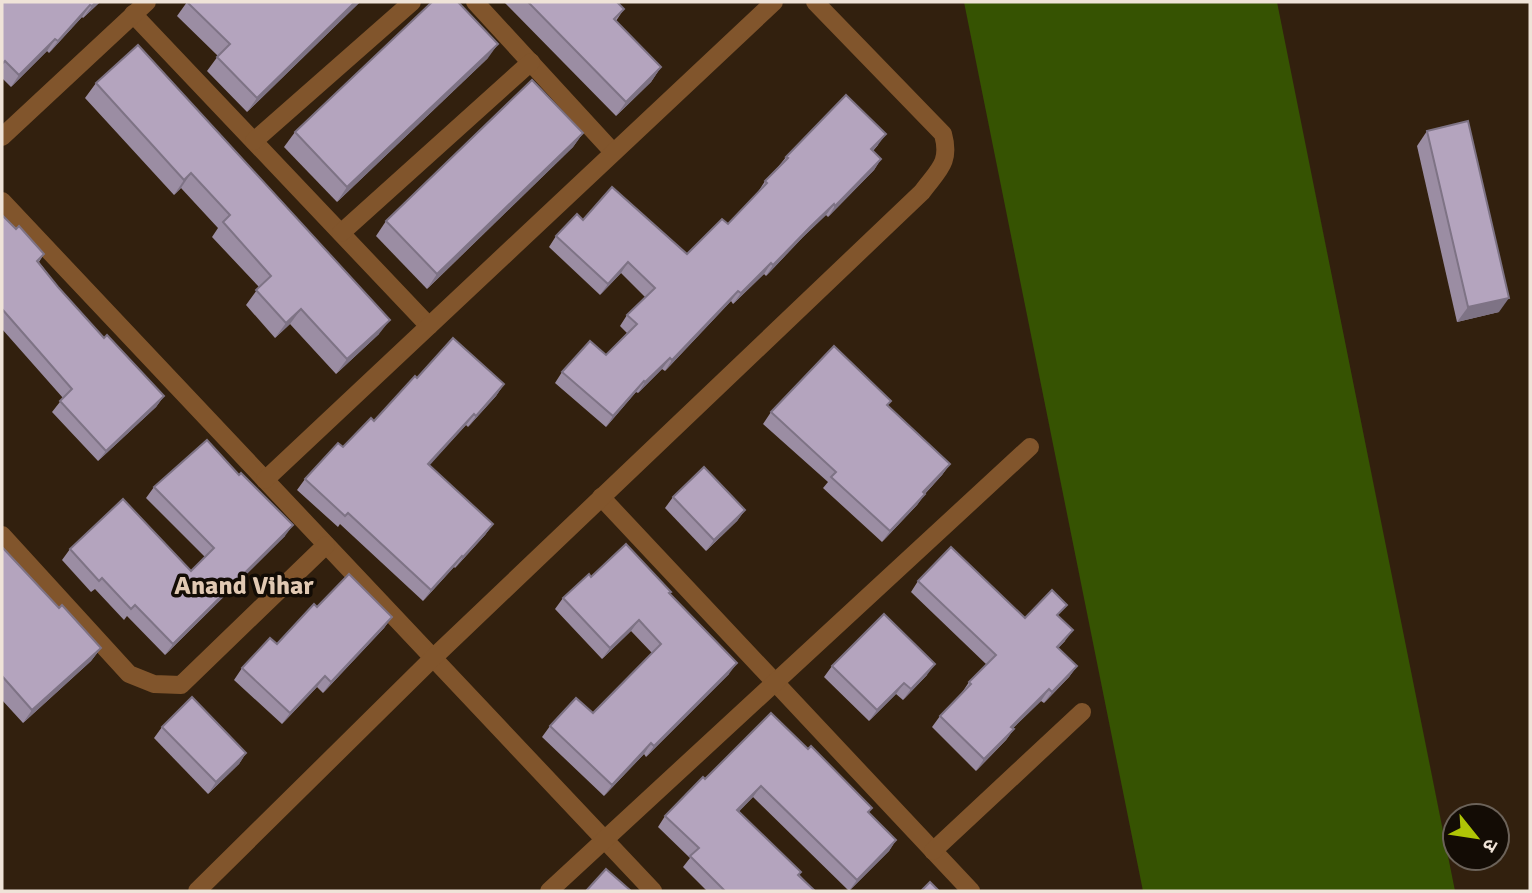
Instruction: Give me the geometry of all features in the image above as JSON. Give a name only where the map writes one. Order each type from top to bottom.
[{"type":"street","points":[[254,141],[412,2]]},
{"type":"street","points":[[475,2],[614,152]]},
{"type":"street","points":[[265,480],[774,2]]},
{"type":"street","points":[[197,891],[433,658],[922,192],[945,160],[947,148],[943,134],[815,2]]},
{"type":"street","points":[[2,137],[140,8],[254,141],[429,326]]},
{"type":"street","points":[[341,233],[531,62]]},
{"type":"street","points":[[2,201],[653,891]]},
{"type":"street","points":[[549,891],[1030,447]]},
{"type":"street","points":[[601,497],[971,891]]},
{"type":"street","points":[[2,535],[129,674],[153,684],[181,685],[326,545]]},
{"type":"street","points":[[933,851],[1082,712]]},
{"type":"green space","points":[[964,2],[1277,2],[1441,821],[1441,872],[1451,872],[1455,891],[1143,891]]},
{"type":"building","points":[[2,2],[96,2],[90,5],[58,41],[55,39],[19,75],[5,61],[2,64]]},
{"type":"building","points":[[187,2],[355,2],[257,98],[217,57],[230,44]]},
{"type":"building","points":[[432,2],[458,2],[498,44],[347,187],[295,132]]},
{"type":"building","points":[[528,2],[617,2],[624,9],[614,19],[661,67],[626,102]]},
{"type":"building","points":[[138,45],[390,320],[347,359],[301,309],[286,323],[256,290],[271,276],[223,222],[230,215],[191,173],[184,180],[96,83]]},
{"type":"building","points":[[532,80],[583,133],[437,274],[386,221]]},
{"type":"building","points":[[846,95],[886,134],[871,149],[881,159],[835,206],[834,204],[773,265],[771,263],[741,293],[738,291],[672,360],[670,358],[644,381],[613,416],[562,372],[590,341],[606,355],[637,324],[627,315],[655,288],[628,262],[608,284],[556,236],[577,214],[583,220],[612,187],[687,254],[722,219],[728,224],[767,183],[765,181],[788,158],[786,157]]},
{"type":"building","points":[[1468,121],[1509,298],[1468,307],[1427,131]]},
{"type":"building","points":[[2,215],[16,229],[19,226],[44,254],[37,261],[58,287],[104,338],[107,335],[164,396],[106,451],[60,401],[72,389],[2,309]]},
{"type":"building","points":[[453,338],[504,384],[428,464],[493,524],[431,590],[348,513],[345,516],[305,479],[338,443],[343,447],[371,418],[374,421]]},
{"type":"building","points":[[834,346],[891,401],[887,405],[950,464],[890,531],[831,477],[836,472],[771,412]]},
{"type":"building","points":[[207,440],[239,475],[241,473],[293,525],[173,644],[135,605],[131,609],[102,578],[99,581],[70,549],[123,499],[191,571],[214,548],[154,487]]},
{"type":"building","points":[[704,467],[745,510],[714,540],[673,497]]},
{"type":"building","points":[[626,544],[737,663],[654,746],[651,743],[612,785],[550,726],[576,698],[593,713],[661,644],[639,620],[610,648],[563,598],[589,574],[591,577]]},
{"type":"building","points":[[2,547],[59,608],[62,605],[101,648],[32,710],[2,676]]},
{"type":"building","points":[[951,547],[1025,618],[1052,590],[1067,605],[1057,615],[1073,630],[1057,647],[1077,666],[1052,692],[1049,689],[1011,727],[1014,729],[984,759],[940,716],[996,655],[918,581]]},
{"type":"building","points":[[349,574],[392,617],[331,682],[325,676],[290,713],[242,668],[270,638],[277,644],[314,604],[317,607]]},
{"type":"building","points":[[884,614],[935,664],[911,689],[904,683],[877,710],[832,666]]},
{"type":"building","points":[[192,697],[246,753],[216,782],[162,727]]},
{"type":"building","points":[[771,713],[808,749],[811,746],[872,808],[868,812],[896,840],[857,880],[761,786],[737,810],[801,872],[798,875],[815,891],[725,891],[690,856],[699,848],[665,816]]},
{"type":"building","points":[[606,869],[631,891],[586,891]]},
{"type":"building","points":[[930,882],[939,891],[921,891]]},
{"type":"district","name":"Anand Vihar","points":[[244,585]]}]
